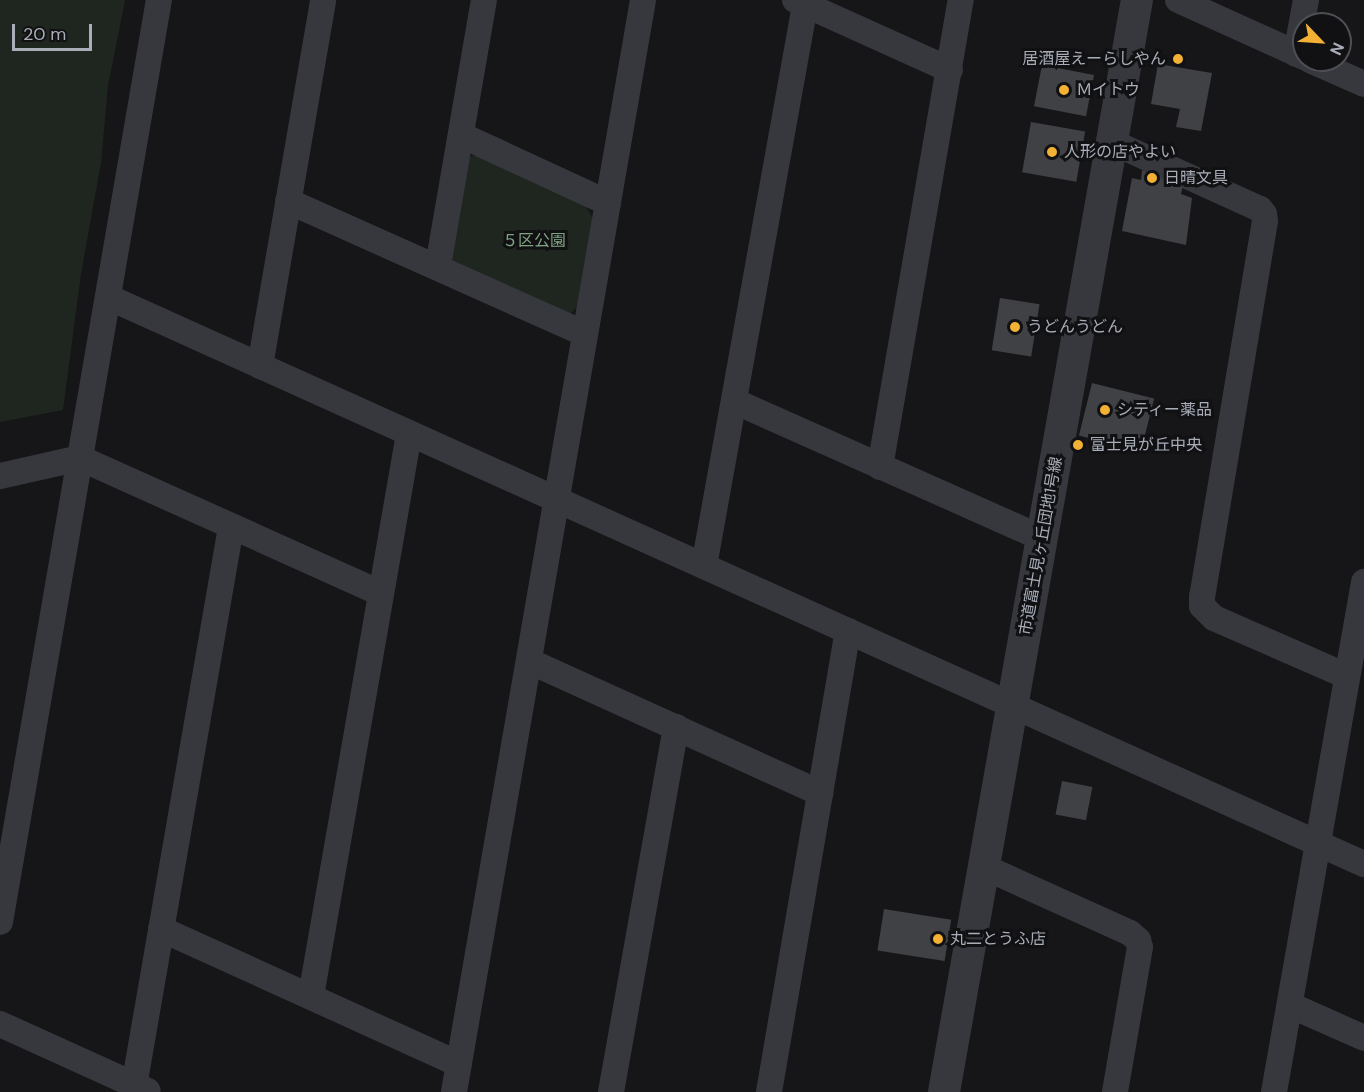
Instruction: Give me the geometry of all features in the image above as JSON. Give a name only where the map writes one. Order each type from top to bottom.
[{"type":"street","points":[[0,922],[159,0]]},
{"type":"street","points":[[260,366],[323,0]]},
{"type":"street","points":[[438,266],[484,0]]},
{"type":"street","points":[[454,1092],[643,0]]},
{"type":"street","points":[[880,467],[961,0]]},
{"type":"street","name":"市道富士見ヶ丘団地1号線","points":[[944,1092],[1137,0]]},
{"type":"street","points":[[1178,0],[1292,52]]},
{"type":"street","points":[[704,566],[734,401],[800,2],[950,70]]},
{"type":"street","points":[[1337,72],[1364,84]]},
{"type":"street","points":[[461,135],[608,203]]},
{"type":"street","points":[[1112,142],[1260,209],[1264,214],[1265,221],[1202,606],[1214,618],[1347,676]]},
{"type":"street","points":[[288,201],[438,266],[585,334]]},
{"type":"street","points":[[108,297],[1364,864]]},
{"type":"street","points":[[734,401],[1042,538]]},
{"type":"street","points":[[311,996],[410,434]]},
{"type":"street","points":[[0,476],[80,458],[381,593]]},
{"type":"street","points":[[0,1024],[140,1090],[161,929],[231,527]]},
{"type":"street","points":[[1274,1092],[1364,582]]},
{"type":"street","points":[[770,1092],[848,631]]},
{"type":"street","points":[[528,661],[820,793]]},
{"type":"street","points":[[611,1092],[676,727]]},
{"type":"street","points":[[984,867],[1130,933],[1138,940],[1140,947],[1115,1092]]},
{"type":"street","points":[[161,929],[459,1064]]},
{"type":"street","points":[[1290,1005],[1364,1038]]},
{"type":"green space","points":[[0,0],[125,0],[108,86],[101,163],[81,274],[63,410],[0,422]]},
{"type":"green space","name":"５区公園","points":[[471,156],[480,156],[584,205],[589,211],[594,221],[578,306],[571,313],[560,312],[454,262],[447,250],[464,161]]},
{"type":"building","points":[[1158,64],[1212,73],[1201,131],[1176,127],[1180,109],[1151,104]]},
{"type":"building","name":"Ｍイトウ","points":[[1042,65],[1094,75],[1086,116],[1034,106]]},
{"type":"building","name":"人形の店やよい","points":[[1031,122],[1085,132],[1076,182],[1022,172]]},
{"type":"building","points":[[1142,170],[1183,185],[1181,194],[1192,198],[1186,245],[1122,231],[1132,178],[1141,180]]},
{"type":"building","name":"うどんうどん","points":[[1000,298],[1040,304],[1031,357],[992,350]]},
{"type":"building","points":[[1092,383],[1154,398],[1141,451],[1079,435]]},
{"type":"building","points":[[1062,781],[1092,787],[1086,820],[1056,814]]},
{"type":"building","points":[[884,909],[951,920],[945,961],[877,950]]},
{"type":"place","name":"居酒屋えーらしやん","points":[[1178,59]]},
{"type":"place","name":"Ｍイトウ","points":[[1064,90]]},
{"type":"place","name":"人形の店やよい","points":[[1052,152]]},
{"type":"place","name":"日晴文具","points":[[1152,178]]},
{"type":"place","name":"うどんうどん","points":[[1015,327]]},
{"type":"place","name":"シティー薬品","points":[[1105,410]]},
{"type":"place","name":"富士見が丘中央","points":[[1078,445]]},
{"type":"place","name":"丸二とうふ店","points":[[938,939]]}]
